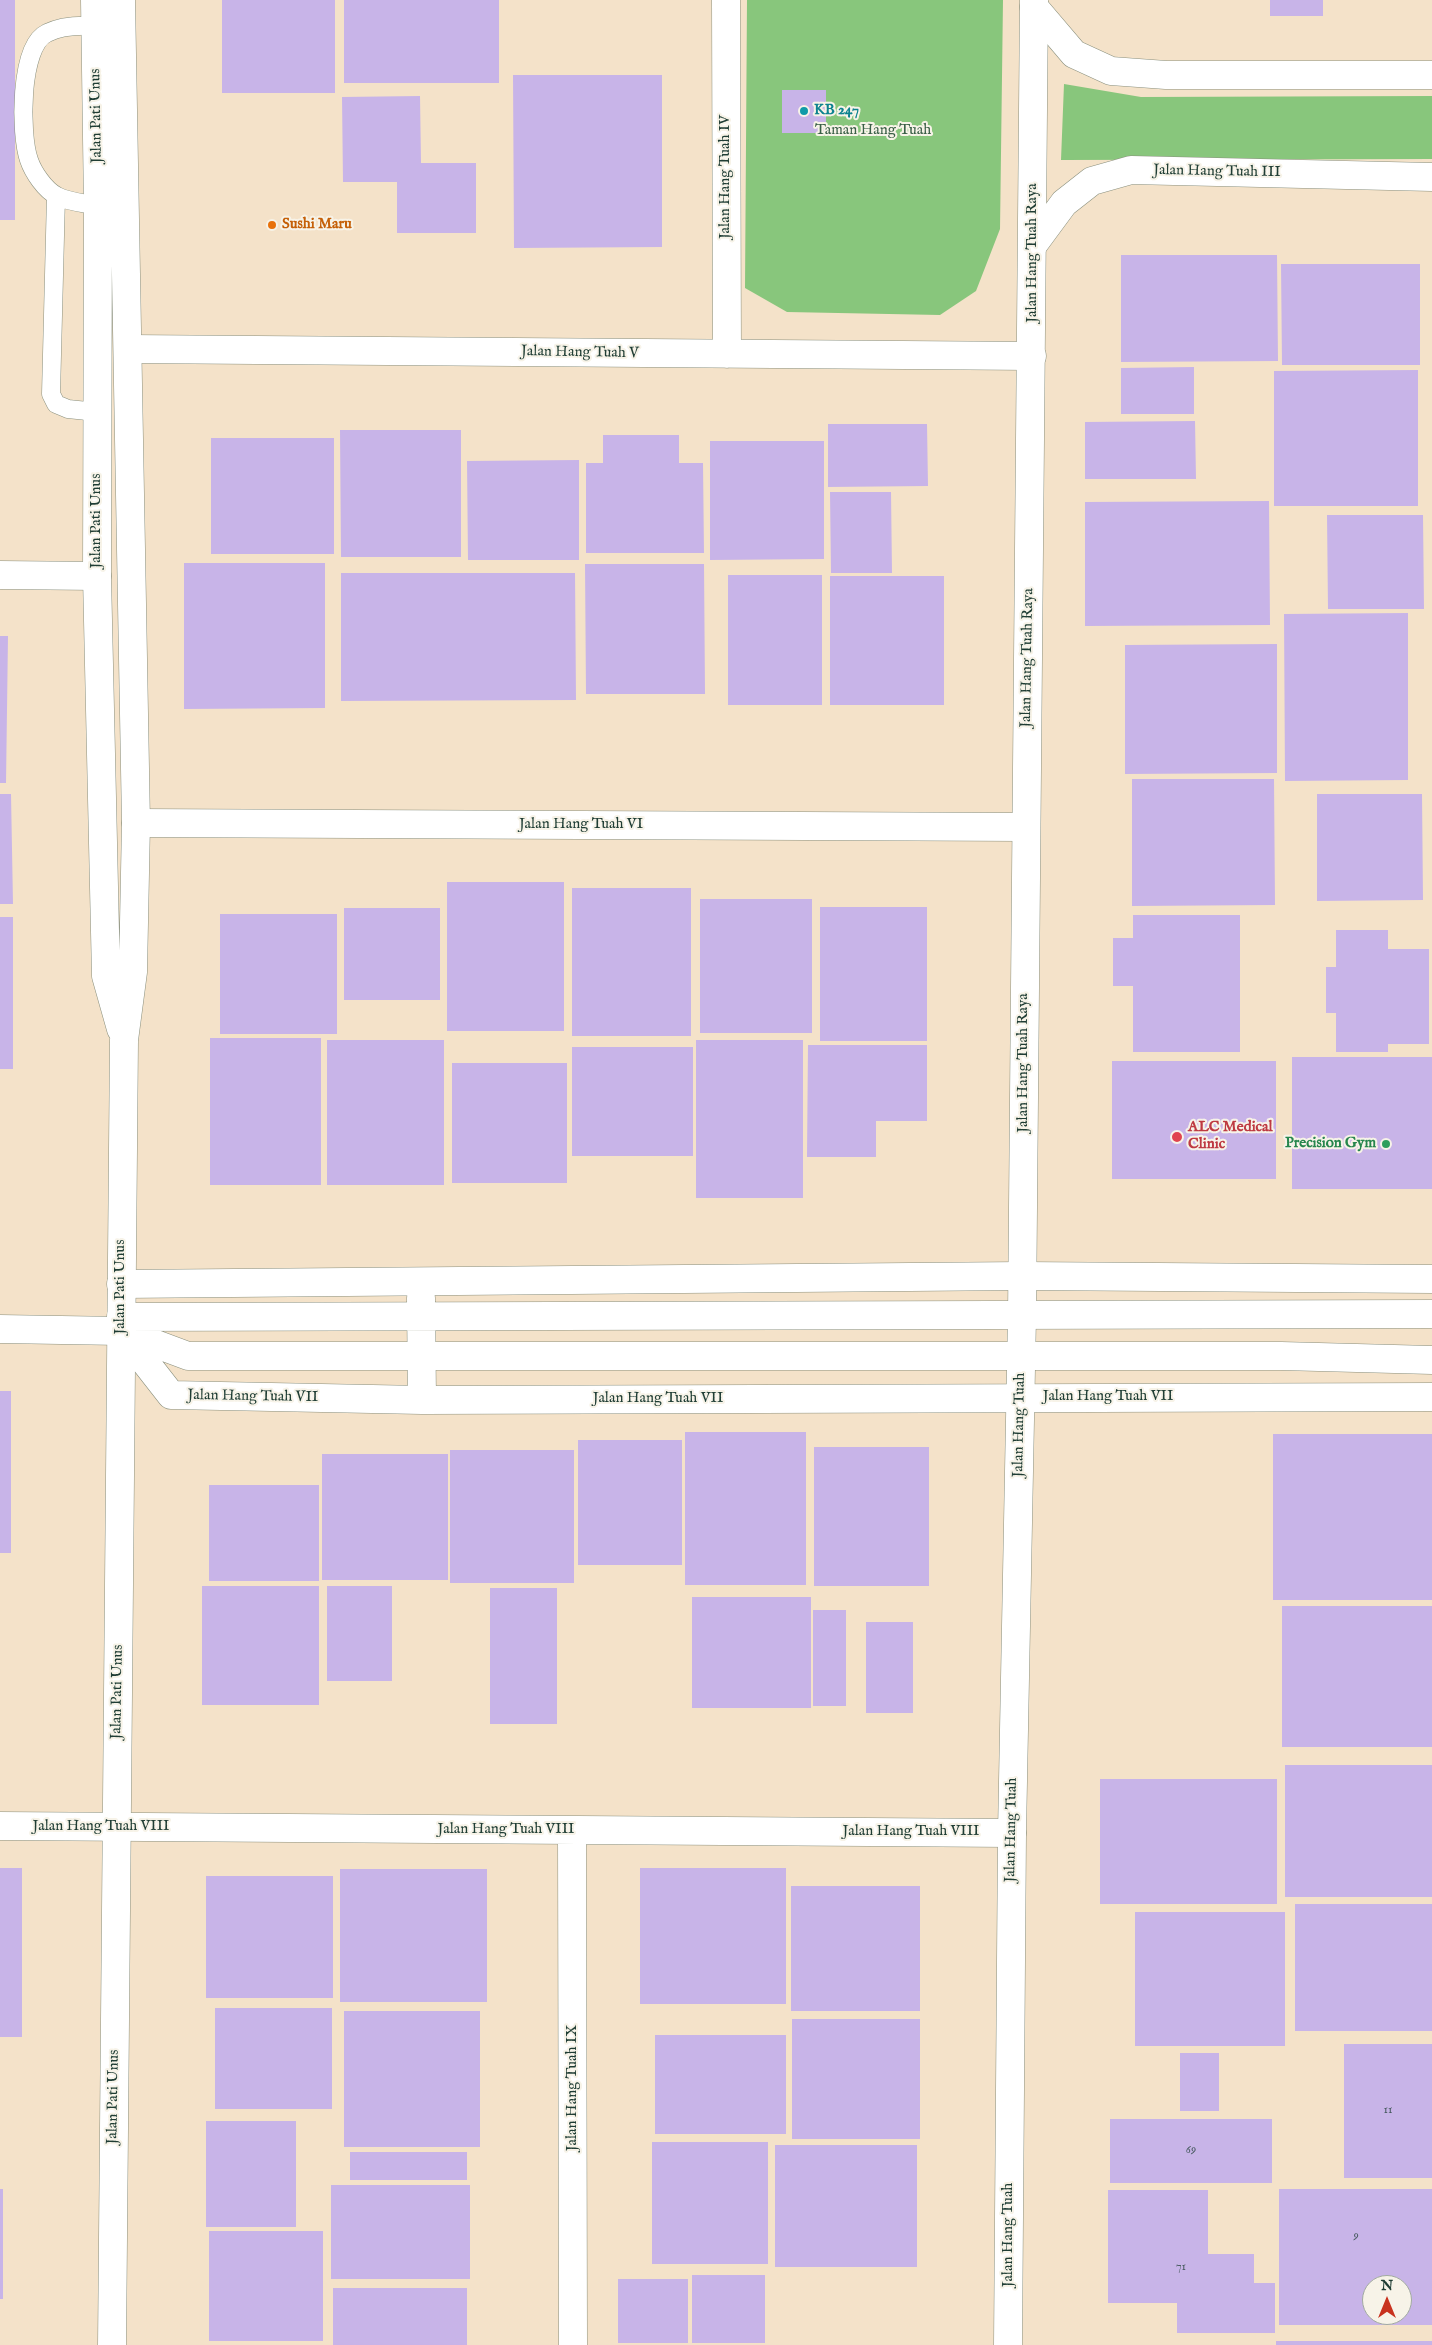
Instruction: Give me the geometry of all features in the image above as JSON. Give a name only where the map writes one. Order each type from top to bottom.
[{"type":"street","name":"Jalan Pati Unus","points":[[112,2345],[124,1040],[133,972],[136,823],[121,0]]},
{"type":"street","name":"Jalan Hang Tuah IV","points":[[726,0],[727,354]]},
{"type":"street","points":[[1034,4],[1074,54],[1111,71],[1166,75],[1432,75]]},
{"type":"street","name":"Jalan Hang Tuah Raya","points":[[1022,1316],[1034,4]]},
{"type":"street","name":"Jalan Pati Unus","points":[[96,13],[98,206],[97,576],[106,976],[124,1040]]},
{"type":"street","name":"Jalan Hang Tuah III","points":[[1033,245],[1064,203],[1092,181],[1131,170],[1432,177]]},
{"type":"street","name":"Jalan Hang Tuah V","points":[[128,348],[1032,356]]},
{"type":"street","points":[[0,575],[97,576]]},
{"type":"street","name":"Jalan Hang Tuah VI","points":[[136,823],[1025,827]]},
{"type":"street","points":[[121,1284],[1022,1276],[1432,1279]]},
{"type":"street","points":[[1280,1277],[1280,1315],[1293,1396]]},
{"type":"street","points":[[697,1279],[697,1398]]},
{"type":"street","points":[[615,1316],[616,1280]]},
{"type":"street","points":[[421,1282],[422,1400]]},
{"type":"street","points":[[0,1329],[421,1316],[1432,1314]]},
{"type":"street","name":"Jalan Hang Tuah","points":[[1008,2345],[1012,1833],[1022,1316]]},
{"type":"street","points":[[121,1324],[188,1356],[1287,1357],[1432,1360]]},
{"type":"street","name":"Jalan Hang Tuah VII","points":[[121,1324],[171,1395],[422,1400],[1432,1397]]},
{"type":"street","name":"Jalan Hang Tuah VIII","points":[[0,1826],[1012,1833]]},
{"type":"street","name":"Jalan Hang Tuah IX","points":[[572,1830],[573,2345]]},
{"type":"lane","points":[[96,13],[76,25],[46,33],[35,45],[27,69],[22,126],[29,160],[40,180],[56,196],[98,206]]},
{"type":"lane","points":[[56,196],[51,394],[56,404],[68,409],[97,412]]},
{"type":"green space","name":"Taman Hang Tuah","points":[[747,0],[1003,0],[1000,229],[976,291],[940,315],[787,312],[745,288]]},
{"type":"green space","points":[[1064,84],[1141,97],[1432,96],[1432,159],[1061,160]]},
{"type":"building","points":[[0,0],[15,0],[15,220],[0,220]]},
{"type":"building","points":[[222,0],[335,0],[335,93],[222,93]]},
{"type":"building","points":[[344,0],[499,0],[499,83],[344,83]]},
{"type":"building","points":[[1270,0],[1323,0],[1323,16],[1270,16]]},
{"type":"building","points":[[513,75],[662,75],[662,247],[514,248]]},
{"type":"building","name":"KB 247","points":[[782,90],[826,90],[826,133],[782,133]]},
{"type":"building","points":[[420,96],[421,163],[476,163],[476,233],[397,233],[397,182],[343,182],[342,97]]},
{"type":"building","points":[[1121,255],[1277,255],[1278,361],[1121,362]]},
{"type":"building","points":[[1281,264],[1420,264],[1420,365],[1282,365]]},
{"type":"building","points":[[1194,367],[1194,414],[1121,414],[1121,368]]},
{"type":"building","points":[[1418,370],[1418,506],[1274,506],[1274,371]]},
{"type":"building","points":[[1195,421],[1196,479],[1085,479],[1085,422]]},
{"type":"building","points":[[828,424],[927,424],[928,486],[828,487]]},
{"type":"building","points":[[340,430],[461,430],[461,557],[341,557]]},
{"type":"building","points":[[603,435],[679,435],[679,463],[703,463],[704,553],[586,553],[586,463],[603,463]]},
{"type":"building","points":[[211,438],[334,438],[334,554],[211,554]]},
{"type":"building","points":[[710,441],[824,441],[824,559],[710,560]]},
{"type":"building","points":[[579,460],[579,560],[468,560],[467,461]]},
{"type":"building","points":[[830,492],[891,492],[892,573],[831,573]]},
{"type":"building","points":[[1269,501],[1270,625],[1085,626],[1085,502]]},
{"type":"building","points":[[1327,515],[1423,515],[1424,609],[1328,609]]},
{"type":"building","points":[[184,563],[325,563],[325,708],[184,709]]},
{"type":"building","points":[[585,564],[704,564],[705,694],[586,694]]},
{"type":"building","points":[[341,573],[575,573],[576,700],[341,701]]},
{"type":"building","points":[[728,575],[822,575],[822,705],[728,705]]},
{"type":"building","points":[[830,576],[944,576],[944,705],[830,705]]},
{"type":"building","points":[[1408,613],[1408,780],[1285,781],[1284,614]]},
{"type":"building","points":[[0,636],[8,636],[6,783],[0,783]]},
{"type":"building","points":[[1277,644],[1277,773],[1125,774],[1125,645]]},
{"type":"building","points":[[1132,779],[1274,779],[1275,905],[1132,906]]},
{"type":"building","points":[[0,794],[11,794],[13,904],[0,904]]},
{"type":"building","points":[[1317,794],[1422,794],[1423,900],[1317,901]]},
{"type":"building","points":[[447,882],[564,882],[564,1031],[447,1031]]},
{"type":"building","points":[[572,888],[691,888],[691,1036],[572,1036]]},
{"type":"building","points":[[700,899],[812,899],[812,1033],[700,1033]]},
{"type":"building","points":[[820,907],[927,907],[927,1041],[820,1041]]},
{"type":"building","points":[[344,908],[440,908],[440,1000],[344,1000]]},
{"type":"building","points":[[220,914],[337,914],[337,1034],[220,1034]]},
{"type":"building","points":[[1133,915],[1240,915],[1240,1052],[1133,1052],[1133,986],[1113,986],[1113,938],[1133,938]]},
{"type":"building","points":[[0,917],[13,917],[13,1069],[0,1069]]},
{"type":"building","points":[[1336,930],[1388,930],[1388,949],[1429,949],[1429,1044],[1388,1044],[1388,1052],[1336,1052],[1336,1013],[1326,1013],[1326,967],[1336,967]]},
{"type":"building","points":[[210,1038],[321,1038],[321,1185],[210,1185]]},
{"type":"building","points":[[327,1040],[444,1040],[444,1185],[327,1185]]},
{"type":"building","points":[[696,1040],[803,1040],[803,1198],[696,1198]]},
{"type":"building","points":[[808,1045],[927,1045],[927,1121],[876,1121],[876,1157],[807,1157]]},
{"type":"building","points":[[572,1047],[693,1047],[693,1156],[572,1156]]},
{"type":"building","points":[[1292,1057],[1432,1057],[1432,1189],[1292,1189]]},
{"type":"building","points":[[1112,1061],[1276,1061],[1276,1179],[1112,1179]]},
{"type":"building","points":[[452,1063],[567,1063],[567,1183],[452,1183]]},
{"type":"building","points":[[0,1391],[11,1391],[11,1553],[0,1553]]},
{"type":"building","points":[[685,1432],[806,1432],[806,1585],[685,1585]]},
{"type":"building","points":[[1273,1434],[1432,1434],[1432,1600],[1273,1600]]},
{"type":"building","points":[[578,1440],[682,1440],[682,1565],[578,1565]]},
{"type":"building","points":[[814,1447],[929,1447],[929,1586],[814,1586]]},
{"type":"building","points":[[450,1450],[574,1450],[574,1583],[450,1583]]},
{"type":"building","points":[[322,1454],[448,1454],[448,1580],[322,1580]]},
{"type":"building","points":[[209,1485],[319,1485],[319,1581],[209,1581]]},
{"type":"building","points":[[202,1586],[319,1586],[319,1705],[202,1705]]},
{"type":"building","points":[[327,1586],[392,1586],[392,1681],[327,1681]]},
{"type":"building","points":[[490,1588],[557,1588],[557,1724],[490,1724]]},
{"type":"building","points":[[692,1597],[811,1597],[811,1708],[692,1708]]},
{"type":"building","points":[[1282,1606],[1432,1606],[1432,1747],[1282,1747]]},
{"type":"building","points":[[813,1610],[846,1610],[846,1706],[813,1706]]},
{"type":"building","points":[[866,1622],[913,1622],[913,1713],[866,1713]]},
{"type":"building","points":[[1285,1765],[1432,1765],[1432,1897],[1285,1897]]},
{"type":"building","points":[[1100,1779],[1277,1779],[1277,1904],[1100,1904]]},
{"type":"building","points":[[0,1868],[22,1868],[22,2037],[0,2037]]},
{"type":"building","points":[[640,1868],[786,1868],[786,2004],[640,2004]]},
{"type":"building","points":[[340,1869],[487,1869],[487,2002],[340,2002]]},
{"type":"building","points":[[206,1876],[333,1876],[333,1998],[206,1998]]},
{"type":"building","points":[[791,1886],[920,1886],[920,2011],[791,2011]]},
{"type":"building","points":[[1295,1904],[1432,1904],[1432,2031],[1295,2031]]},
{"type":"building","points":[[1135,1912],[1285,1912],[1285,2046],[1135,2046]]},
{"type":"building","points":[[215,2008],[332,2008],[332,2109],[215,2109]]},
{"type":"building","points":[[344,2011],[480,2011],[480,2147],[344,2147]]},
{"type":"building","points":[[792,2019],[920,2019],[920,2139],[792,2139]]},
{"type":"building","points":[[655,2035],[786,2035],[786,2134],[655,2134]]},
{"type":"building","points":[[1344,2044],[1432,2044],[1432,2178],[1344,2178]]},
{"type":"building","points":[[1180,2053],[1219,2053],[1219,2111],[1180,2111]]},
{"type":"building","points":[[1110,2119],[1272,2119],[1272,2183],[1110,2183]]},
{"type":"building","points":[[206,2121],[296,2121],[296,2227],[206,2227]]},
{"type":"building","points":[[652,2142],[768,2142],[768,2264],[652,2264]]},
{"type":"building","points":[[775,2145],[917,2145],[917,2267],[775,2267]]},
{"type":"building","points":[[350,2152],[467,2152],[467,2180],[350,2180]]},
{"type":"building","points":[[331,2185],[470,2185],[470,2279],[331,2279]]},
{"type":"building","points":[[0,2189],[3,2189],[3,2299],[0,2299]]},
{"type":"building","points":[[1279,2189],[1432,2189],[1432,2325],[1412,2325],[1412,2275],[1362,2275],[1362,2325],[1279,2325]]},
{"type":"building","points":[[1108,2190],[1208,2190],[1208,2254],[1254,2254],[1254,2283],[1275,2283],[1275,2333],[1177,2333],[1177,2303],[1108,2303]]},
{"type":"building","points":[[209,2231],[323,2231],[323,2341],[209,2341]]},
{"type":"building","points":[[692,2275],[765,2275],[765,2343],[692,2343]]},
{"type":"building","points":[[618,2279],[688,2279],[688,2343],[618,2343]]},
{"type":"building","points":[[333,2288],[467,2288],[467,2345],[333,2345]]},
{"type":"building","points":[[1276,2341],[1432,2341],[1432,2345],[1276,2345]]},
{"type":"place","name":"KB 247","points":[[804,111]]},
{"type":"place","name":"Sushi Maru","points":[[272,225]]},
{"type":"place","name":"ALC Medical Clinic","points":[[1177,1137]]},
{"type":"place","name":"Precision Gym","points":[[1386,1144]]}]
